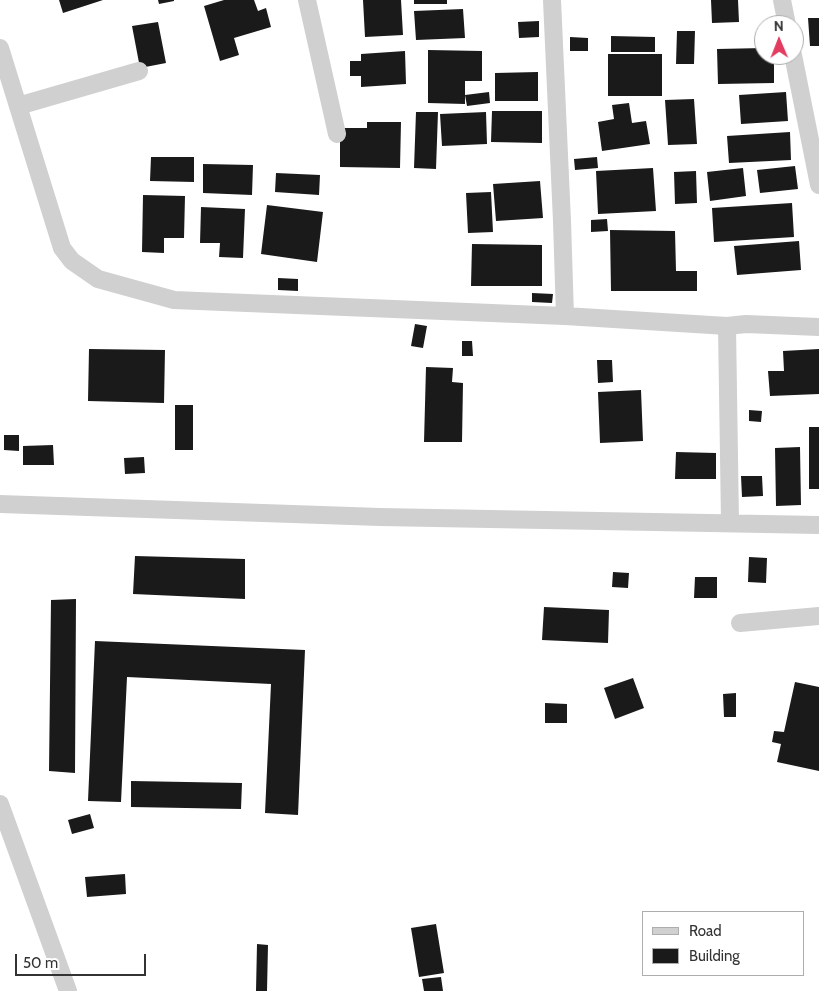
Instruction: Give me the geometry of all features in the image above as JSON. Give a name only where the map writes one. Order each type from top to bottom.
[{"type":"street","points":[[308,0],[337,134]]},
{"type":"street","points":[[552,0],[565,316]]},
{"type":"street","points":[[782,0],[785,15]]},
{"type":"street","points":[[0,48],[62,248],[72,261],[98,279],[174,300],[565,316],[727,326],[746,324],[819,327]]},
{"type":"street","points":[[795,65],[819,185]]},
{"type":"street","points":[[18,106],[139,71]]},
{"type":"street","points":[[727,326],[730,522]]},
{"type":"street","points":[[0,504],[380,517],[819,525]]},
{"type":"street","points":[[740,623],[819,616]]},
{"type":"street","points":[[0,804],[68,991]]},
{"type":"building","points":[[59,0],[103,0],[63,13]]},
{"type":"building","points":[[158,0],[174,0],[174,1],[159,4]]},
{"type":"building","points":[[224,0],[254,0],[258,11],[266,8],[271,27],[234,38],[239,55],[220,61],[204,6]]},
{"type":"building","points":[[363,0],[401,0],[403,35],[365,37]]},
{"type":"building","points":[[414,0],[447,0],[447,4],[414,4]]},
{"type":"building","points":[[711,0],[738,0],[739,22],[712,23]]},
{"type":"building","points":[[463,9],[465,38],[416,40],[414,11]]},
{"type":"building","points":[[808,18],[819,18],[819,46],[810,46]]},
{"type":"building","points":[[539,21],[539,37],[519,38],[518,22]]},
{"type":"building","points":[[158,22],[166,63],[140,68],[132,26]]},
{"type":"building","points":[[677,31],[695,31],[694,64],[676,64]]},
{"type":"building","points":[[611,36],[655,37],[655,52],[611,52]]},
{"type":"building","points":[[570,37],[588,38],[588,51],[570,51]]},
{"type":"building","points":[[754,48],[754,65],[774,65],[774,83],[718,84],[717,49]]},
{"type":"building","points":[[428,50],[482,51],[482,81],[465,81],[465,104],[428,103]]},
{"type":"building","points":[[405,51],[406,84],[361,87],[361,76],[350,76],[350,61],[361,61],[361,54]]},
{"type":"building","points":[[608,54],[662,54],[662,96],[608,96]]},
{"type":"building","points":[[538,72],[538,101],[495,101],[495,73]]},
{"type":"building","points":[[489,92],[490,103],[467,106],[465,95]]},
{"type":"building","points":[[786,92],[788,121],[741,124],[739,95]]},
{"type":"building","points":[[694,99],[697,144],[668,145],[665,100]]},
{"type":"building","points":[[629,103],[632,123],[646,121],[650,144],[602,151],[598,122],[614,119],[612,105]]},
{"type":"building","points":[[492,111],[542,111],[542,143],[491,142]]},
{"type":"building","points":[[416,112],[438,112],[436,169],[414,168]]},
{"type":"building","points":[[486,112],[487,144],[442,146],[440,114]]},
{"type":"building","points":[[367,122],[401,122],[400,168],[340,167],[340,128],[367,128]]},
{"type":"building","points":[[790,132],[791,160],[729,163],[727,136]]},
{"type":"building","points":[[151,157],[194,157],[194,182],[150,181]]},
{"type":"building","points":[[597,157],[598,168],[575,170],[574,159]]},
{"type":"building","points":[[203,164],[253,165],[252,195],[203,193]]},
{"type":"building","points":[[795,166],[798,189],[760,193],[757,170]]},
{"type":"building","points":[[653,168],[656,211],[598,214],[596,171]]},
{"type":"building","points":[[743,168],[746,196],[710,201],[707,172]]},
{"type":"building","points":[[696,171],[697,203],[675,204],[674,172]]},
{"type":"building","points":[[276,173],[320,175],[319,195],[275,192]]},
{"type":"building","points":[[540,181],[543,218],[496,221],[493,184]]},
{"type":"building","points":[[491,192],[493,232],[468,233],[466,193]]},
{"type":"building","points":[[143,195],[185,196],[184,238],[164,238],[164,253],[142,252]]},
{"type":"building","points":[[792,203],[794,237],[714,242],[712,208]]},
{"type":"building","points":[[267,205],[323,212],[317,262],[261,254]]},
{"type":"building","points":[[201,207],[245,209],[243,258],[219,257],[220,243],[200,243]]},
{"type":"building","points":[[607,219],[608,231],[591,232],[591,220]]},
{"type":"building","points":[[610,230],[675,231],[676,271],[697,271],[697,291],[611,291]]},
{"type":"building","points":[[799,241],[801,270],[737,275],[734,246]]},
{"type":"building","points":[[472,244],[542,245],[542,286],[471,286]]},
{"type":"building","points":[[278,278],[298,279],[298,291],[278,290]]},
{"type":"building","points":[[532,293],[553,294],[552,303],[532,302]]},
{"type":"building","points":[[415,324],[427,326],[423,348],[411,346]]},
{"type":"building","points":[[462,341],[472,341],[473,356],[462,356]]},
{"type":"building","points":[[89,349],[165,350],[164,403],[88,401]]},
{"type":"building","points":[[819,349],[819,394],[770,396],[768,371],[784,371],[783,351]]},
{"type":"building","points":[[597,360],[612,360],[613,382],[598,383]]},
{"type":"building","points":[[426,367],[453,368],[452,382],[463,383],[462,442],[424,442]]},
{"type":"building","points":[[641,390],[643,441],[600,443],[598,392]]},
{"type":"building","points":[[175,405],[193,405],[193,450],[175,450]]},
{"type":"building","points":[[749,410],[762,411],[761,422],[749,421]]},
{"type":"building","points":[[809,427],[819,427],[819,489],[809,489]]},
{"type":"building","points":[[4,435],[19,435],[19,451],[4,450]]},
{"type":"building","points":[[53,445],[54,465],[23,465],[23,446]]},
{"type":"building","points":[[800,447],[801,505],[776,506],[775,448]]},
{"type":"building","points":[[676,452],[716,453],[716,479],[675,479]]},
{"type":"building","points":[[144,457],[145,473],[125,474],[124,458]]},
{"type":"building","points":[[741,476],[762,476],[763,496],[742,497]]},
{"type":"building","points":[[135,556],[245,559],[245,599],[133,594]]},
{"type":"building","points":[[749,557],[767,558],[766,583],[748,582]]},
{"type":"building","points":[[613,572],[629,573],[628,588],[612,587]]},
{"type":"building","points":[[695,577],[717,577],[717,598],[694,598]]},
{"type":"building","points":[[76,599],[75,773],[49,771],[51,600]]},
{"type":"building","points":[[544,607],[609,610],[608,643],[542,640]]},
{"type":"building","points":[[95,641],[305,650],[298,815],[265,813],[271,684],[127,677],[121,802],[88,801]]},
{"type":"building","points":[[633,678],[644,708],[615,719],[604,688]]},
{"type":"building","points":[[795,682],[819,687],[819,771],[777,762],[781,744],[772,742],[774,731],[784,732]]},
{"type":"building","points":[[736,693],[736,717],[724,717],[723,694]]},
{"type":"building","points":[[545,703],[567,704],[567,723],[545,723]]},
{"type":"building","points":[[131,781],[242,783],[241,809],[131,807]]},
{"type":"building","points":[[90,814],[94,828],[72,834],[68,820]]},
{"type":"building","points":[[125,874],[126,894],[87,897],[85,877]]},
{"type":"building","points":[[436,924],[444,973],[419,977],[411,928]]},
{"type":"building","points":[[257,944],[268,945],[267,991],[256,991]]},
{"type":"building","points":[[441,977],[443,991],[424,991],[422,979]]}]
